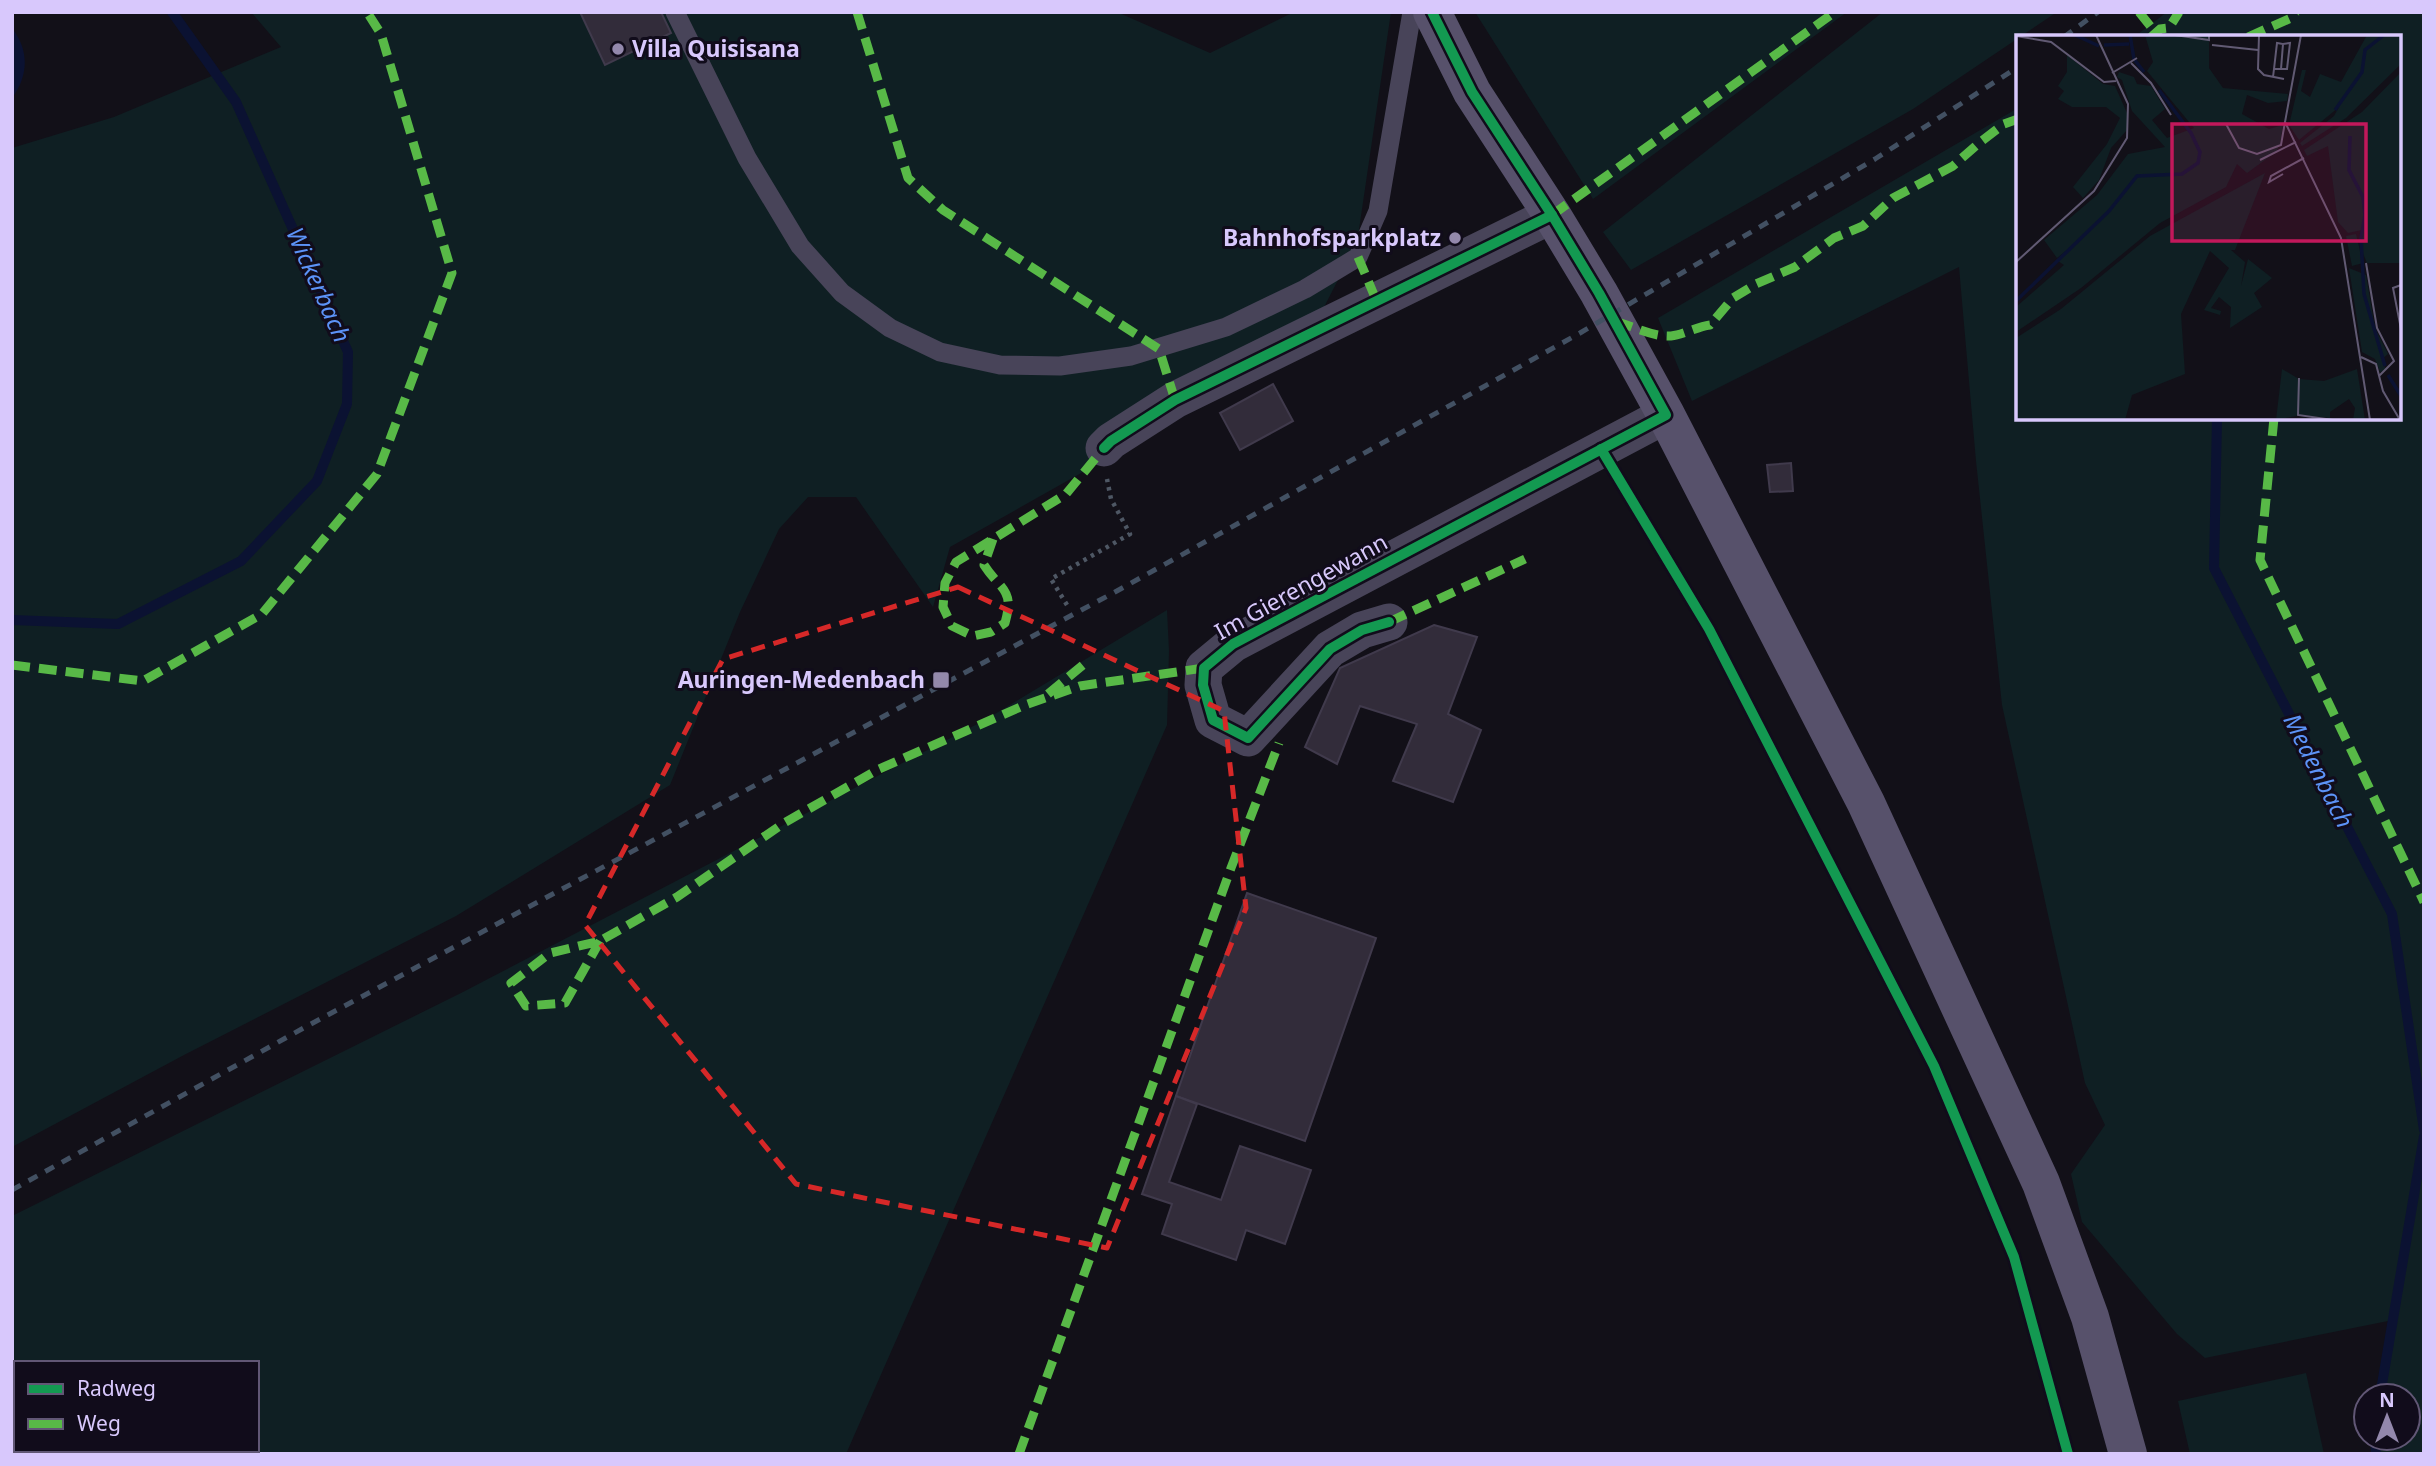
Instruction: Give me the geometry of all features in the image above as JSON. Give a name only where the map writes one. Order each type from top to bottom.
[{"type":"main road","points":[[1432,12],[1472,92],[1599,293],[1666,415],[1866,803],[2041,1183],[2091,1317],[2128,1454]]},
{"type":"street","points":[[1104,448],[1175,400],[1552,215]]},
{"type":"street","name":"Im Gierengewann","points":[[1390,622],[1362,631],[1330,649],[1264,740],[1213,720],[1203,685],[1204,668],[1233,644],[1666,415]]},
{"type":"lane","points":[[674,12],[753,169],[800,246],[842,293],[890,328],[940,352],[1000,365],[1060,366],[1131,356],[1226,327],[1305,289],[1358,257],[1378,211],[1412,12]]},
{"type":"path","points":[[1067,605],[1051,579],[1130,534],[1111,499],[1104,448]]},
{"type":"highlighted area","points":[[958,587],[1224,711],[1246,908],[1107,1248],[796,1184],[585,925],[723,659]]},
{"type":"shaded area","points":[[251,12],[1117,12],[1210,53],[1294,12],[1391,12],[1357,243],[1303,348],[950,547],[933,607],[856,497],[808,497],[779,529],[740,612],[670,785],[456,916],[184,1055],[12,1147],[12,148],[114,117],[281,47]]},
{"type":"shaded area","points":[[1475,12],[1847,12],[1593,199]]},
{"type":"shaded area","points":[[1883,12],[2057,12],[2023,35],[2016,35],[2016,40],[1913,109],[1631,270],[1603,232]]},
{"type":"shaded area","points":[[2167,12],[2424,12],[2424,1454],[2372,1454],[2422,1452],[2422,1382],[2381,1382],[2388,1321],[2205,1358],[2177,1334],[2082,1222],[2071,1174],[2105,1125],[2085,1083],[2002,705],[1959,267],[1692,401],[1658,318],[2016,109],[2016,420],[2401,420],[2401,35],[2137,35]]},
{"type":"shaded area","points":[[1167,610],[1167,725],[846,1454],[12,1454],[12,1216],[463,992],[985,720]]},
{"type":"shaded area","points":[[2306,1373],[2324,1454],[2190,1454],[2178,1401]]},
{"type":"water","points":[[12,28],[22,45],[25,63],[22,80],[12,98]]},
{"type":"building","name":"Villa Quisisana","points":[[580,12],[661,12],[671,33],[605,65]]},
{"type":"building","points":[[1273,384],[1293,421],[1240,450],[1220,413]]},
{"type":"building","points":[[1791,463],[1793,491],[1770,492],[1767,465]]},
{"type":"building","points":[[1434,625],[1477,637],[1448,714],[1481,730],[1453,802],[1393,781],[1417,724],[1360,706],[1337,764],[1305,747],[1340,668]]},
{"type":"building","points":[[1247,893],[1376,938],[1305,1141],[1176,1096]]},
{"type":"building","points":[[1176,1096],[1197,1104],[1169,1182],[1221,1200],[1240,1146],[1311,1170],[1285,1244],[1246,1230],[1236,1260],[1162,1234],[1172,1204],[1142,1194]]},
{"type":"waterway","name":"Wickerbach","points":[[12,620],[118,624],[241,561],[317,481],[347,404],[348,352],[236,102],[172,12]]},
{"type":"waterway","name":"Medenbach","points":[[2217,420],[2214,568],[2392,914],[2424,1130]]},
{"type":"waterway","name":"Medenbach","points":[[2382,1382],[2424,1136]]},
{"type":"railway","points":[[2067,35],[2098,12]]},
{"type":"railway","points":[[12,1190],[309,1025],[1115,592],[1580,333],[1875,159],[2016,68]]},
{"type":"marked path","points":[[12,665],[143,681],[262,614],[377,474],[452,273],[381,34],[367,12]]},
{"type":"marked path","points":[[857,12],[908,178],[943,210],[1159,349],[1175,400]]},
{"type":"marked path","points":[[1552,215],[1835,12]]},
{"type":"marked path","points":[[2139,12],[2157,35]]},
{"type":"marked path","points":[[2153,35],[2160,29],[2169,28],[2179,12]]},
{"type":"marked path","points":[[2253,35],[2291,18],[2296,12]]},
{"type":"marked path","points":[[1615,321],[1664,336],[1710,325],[1733,298],[1756,284],[1795,267],[1834,238],[1863,226],[1893,198],[1953,166],[2004,124],[2016,120]]},
{"type":"marked path","points":[[1358,257],[1377,302]]},
{"type":"marked path","points":[[2274,420],[2260,560],[2424,902]]},
{"type":"marked path","points":[[993,539],[984,565],[1004,590],[1008,611],[1005,623],[991,632],[973,636],[952,626],[943,607],[945,583],[956,562],[1066,494],[1104,448]]},
{"type":"marked path","points":[[1389,622],[1525,559]]},
{"type":"marked path","points":[[1048,694],[1083,665]]},
{"type":"marked path","points":[[600,941],[565,1003],[526,1006],[511,983],[550,953],[600,941],[677,897],[784,823],[879,769],[1025,705],[1080,686],[1204,668]]},
{"type":"marked path","points":[[1019,1454],[1231,868],[1279,743]]},
{"type":"cycle path","points":[[1389,622],[1362,630],[1330,649],[1248,738],[1213,720],[1203,685],[1204,668],[1233,644],[1666,415],[1599,293],[1472,92],[1432,12]]},
{"type":"cycle path","points":[[1104,448],[1175,400],[1552,215]]},
{"type":"cycle path","points":[[1601,449],[1709,629],[1934,1066],[2014,1257],[2068,1454]]},
{"type":"place","name":"Villa Quisisana","points":[[618,49]]},
{"type":"place","name":"Bahnhofsparkplatz","points":[[1455,238]]},
{"type":"place","name":"Auringen-Medenbach","points":[[941,680]]}]
